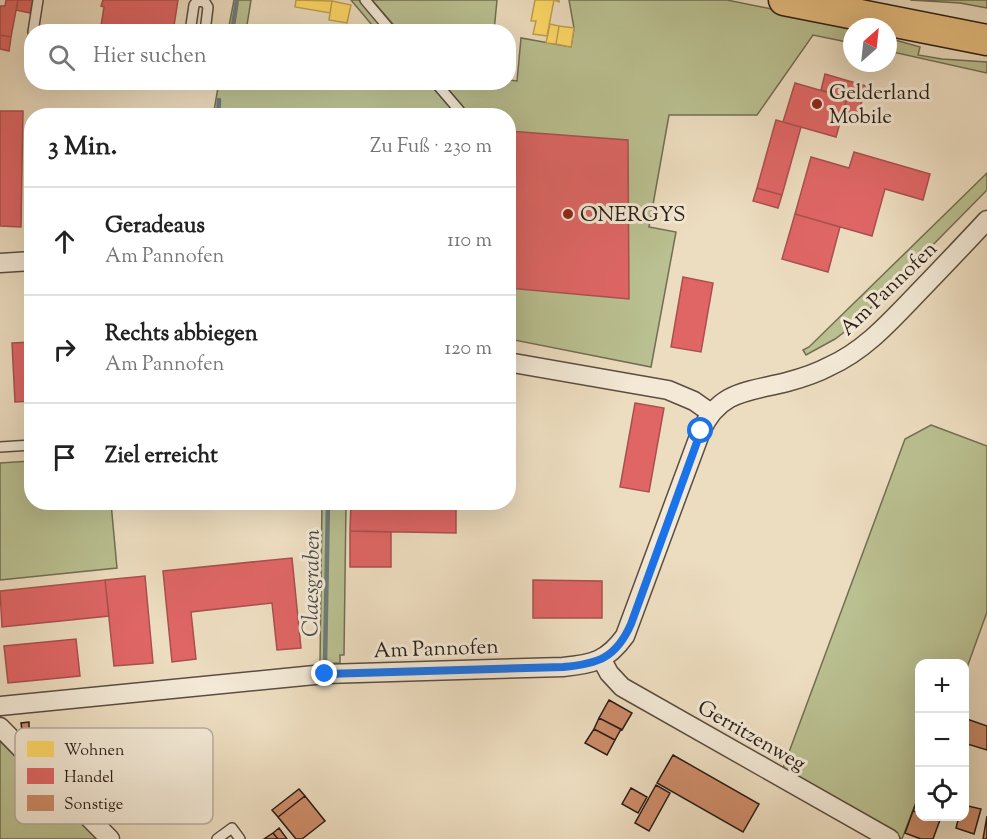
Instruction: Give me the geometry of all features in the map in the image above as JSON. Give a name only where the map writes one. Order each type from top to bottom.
[{"type":"main road","points":[[784,0],[987,40]]},
{"type":"street","name":"Am Pannofen","points":[[0,706],[325,674],[563,667],[585,665],[602,660],[617,648],[625,636],[701,431],[711,413],[732,395],[831,366],[867,343],[987,220]]},
{"type":"street","points":[[0,263],[24,262]]},
{"type":"street","points":[[516,363],[668,390],[694,400],[711,413]]},
{"type":"street","name":"Gerritzenweg","points":[[602,660],[609,673],[622,687],[890,839]]},
{"type":"street","points":[[0,727],[15,742]]},
{"type":"street","points":[[95,824],[110,839]]},
{"type":"lane","points":[[34,24],[39,0]]},
{"type":"lane","points":[[365,0],[385,24]]},
{"type":"lane","points":[[191,24],[196,1],[205,2],[208,7],[206,24]]},
{"type":"lane","points":[[442,90],[457,108]]},
{"type":"lane","points":[[0,447],[24,446]]},
{"type":"lane","points":[[217,839],[232,828],[240,839]]},
{"type":"green space","points":[[234,0],[251,0],[247,24],[229,24]]},
{"type":"green space","points":[[351,0],[359,0],[380,24],[371,24]]},
{"type":"green space","points":[[372,0],[497,0],[495,24],[393,24]]},
{"type":"green space","points":[[569,0],[727,0],[843,24],[843,41],[813,35],[757,115],[669,115],[649,227],[676,232],[651,367],[516,340],[516,108],[464,108],[449,90],[516,90],[521,38],[571,47],[574,28]]},
{"type":"green space","points":[[910,0],[987,0],[987,8],[960,3]]},
{"type":"green space","points":[[897,41],[920,47],[918,55],[987,62],[987,73],[897,53]]},
{"type":"green space","points":[[218,90],[435,90],[451,108],[214,108]]},
{"type":"green space","points":[[987,173],[987,190],[855,324],[835,339],[806,355],[803,350],[809,347]]},
{"type":"green space","points":[[931,425],[987,446],[987,612],[969,662],[969,659],[915,659],[915,805],[902,839],[782,771],[905,439]]},
{"type":"green space","points":[[24,461],[24,510],[112,510],[117,568],[0,580],[0,463]]},
{"type":"green space","points":[[322,510],[346,510],[344,655],[340,655],[340,663],[320,664]]},
{"type":"green space","points":[[0,741],[15,756],[15,824],[84,824],[99,839],[0,839]]},
{"type":"building: Wohnen","points":[[296,0],[332,1],[330,13],[295,7]]},
{"type":"building: Wohnen","points":[[535,0],[554,0],[547,36],[533,34],[536,21],[531,21]]},
{"type":"building: Wohnen","points":[[332,1],[351,5],[347,23],[329,20]]},
{"type":"building: Wohnen","points":[[550,24],[559,26],[556,44],[546,43]]},
{"type":"building: Wohnen","points":[[559,26],[574,28],[571,47],[556,44]]},
{"type":"building: Handel","points":[[6,0],[18,0],[11,37],[0,35],[0,6],[5,6]]},
{"type":"building: Handel","points":[[18,0],[33,0],[30,13],[16,10]]},
{"type":"building: Handel","points":[[103,0],[178,0],[174,24],[101,24],[104,7],[101,6]]},
{"type":"building: Handel","points":[[0,35],[11,37],[9,51],[0,49]]},
{"type":"building: Handel","points":[[825,74],[866,86],[858,115],[843,111],[847,98],[821,90]]},
{"type":"building: Handel","name":"Gelderland Mobile","points":[[795,83],[847,98],[836,137],[783,122]]},
{"type":"building: Handel","points":[[0,111],[23,111],[21,227],[0,226]]},
{"type":"building: Handel","points":[[776,120],[801,127],[782,195],[757,188]]},
{"type":"building: Handel","name":"ONERGYS","points":[[516,132],[628,140],[629,299],[516,289]]},
{"type":"building: Handel","points":[[854,152],[930,174],[923,200],[885,189],[872,236],[795,214],[811,157],[849,168]]},
{"type":"building: Handel","points":[[757,188],[782,195],[778,208],[753,201]]},
{"type":"building: Handel","points":[[795,214],[840,227],[828,272],[782,259]]},
{"type":"building: Handel","points":[[683,277],[713,283],[701,352],[671,347]]},
{"type":"building: Handel","points":[[24,342],[24,401],[15,402],[12,343]]},
{"type":"building: Handel","points":[[635,403],[664,408],[649,492],[620,487]]},
{"type":"building: Handel","points":[[351,510],[456,510],[456,533],[350,531]]},
{"type":"building: Handel","points":[[350,531],[391,532],[391,567],[350,567]]},
{"type":"building: Handel","points":[[292,558],[301,648],[277,650],[272,603],[191,612],[196,659],[172,662],[163,571]]},
{"type":"building: Handel","points":[[145,576],[153,663],[114,666],[105,580]]},
{"type":"building: Handel","points":[[105,580],[109,616],[2,627],[0,591]]},
{"type":"building: Handel","points":[[533,580],[602,581],[602,618],[533,618]]},
{"type":"building: Handel","points":[[76,639],[80,676],[8,683],[4,646]]},
{"type":"building: Sonstige","points":[[609,700],[632,713],[622,730],[599,718]]},
{"type":"building: Sonstige","points":[[599,718],[621,729],[615,740],[594,729]]},
{"type":"building: Sonstige","points":[[969,720],[987,726],[987,750],[969,745]]},
{"type":"building: Sonstige","points":[[29,722],[29,728],[22,728],[21,723]]},
{"type":"building: Sonstige","points":[[594,729],[615,740],[607,755],[585,743]]},
{"type":"building: Sonstige","points":[[673,755],[759,804],[743,832],[657,783]]},
{"type":"building: Sonstige","points":[[656,785],[670,793],[649,831],[635,823]]},
{"type":"building: Sonstige","points":[[631,788],[647,797],[638,813],[622,804]]},
{"type":"building: Sonstige","points":[[299,789],[305,796],[278,817],[272,810]]},
{"type":"building: Sonstige","points":[[305,796],[325,821],[302,839],[296,839],[278,817]]},
{"type":"building: Sonstige","points":[[969,806],[981,809],[974,834],[956,828],[958,821],[969,821]]},
{"type":"building: Sonstige","points":[[913,811],[915,812],[915,821],[940,821],[933,839],[921,839],[905,833]]},
{"type":"building: Sonstige","points":[[987,816],[987,839],[983,839]]},
{"type":"building: Sonstige","points":[[279,828],[287,839],[278,839],[273,833]]},
{"type":"building: Sonstige","points":[[273,833],[278,839],[264,839]]},
{"type":"waterway","name":"Claesgraben","points":[[233,24],[237,0]]},
{"type":"waterway","name":"Claesgraben","points":[[218,108],[219,100]]},
{"type":"waterway","name":"Claesgraben","points":[[325,663],[328,510]]},
{"type":"place","name":"Gelderland Mobile","points":[[817,104]]},
{"type":"place","name":"ONERGYS","points":[[568,214]]},
{"type":"route","points":[[325,674],[563,667],[585,665],[602,660],[617,648],[631,624],[701,431]]}]
